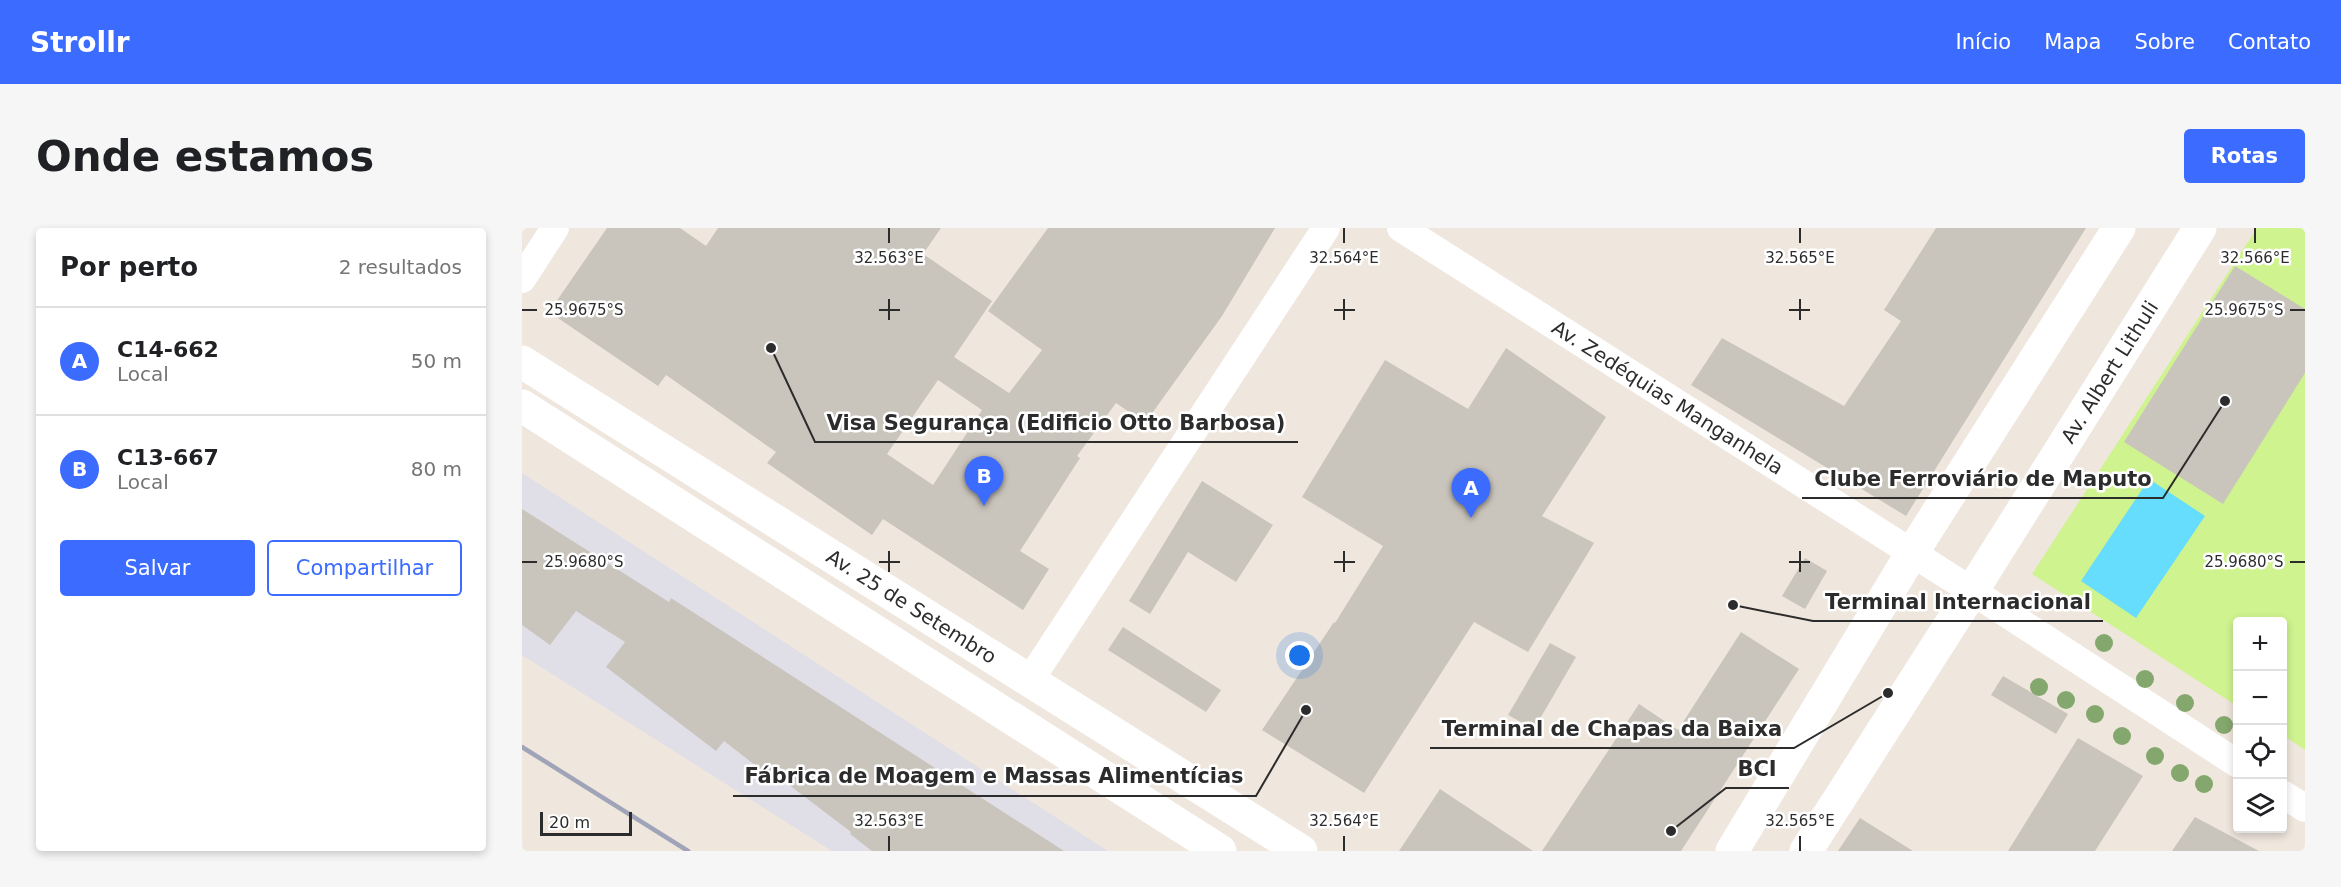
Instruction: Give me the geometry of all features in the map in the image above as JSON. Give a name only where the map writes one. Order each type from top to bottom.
[{"type":"main road","points":[[1732,851],[1912,553],[2119,228]]},
{"type":"main road","name":"Av. Albert Lithuli","points":[[1806,851],[2200,228]]},
{"type":"main road","name":"Av. 25 de Setembro","points":[[522,362],[1301,851]]},
{"type":"main road","name":"Av. 25 de Setembro","points":[[522,406],[1220,851]]},
{"type":"street","points":[[522,279],[555,228]]},
{"type":"street","points":[[1030,680],[1326,228]]},
{"type":"street","name":"Av. Zedéquias Manganhela","points":[[1401,228],[1972,591],[2233,761]]},
{"type":"street","points":[[2287,797],[2305,808]]},
{"type":"shaded area","points":[[522,473],[1108,851],[832,851],[522,655]]},
{"type":"green space","points":[[2257,228],[2305,228],[2305,750],[2287,738],[2287,617],[2233,617],[2233,703],[2032,574]]},
{"type":"water","points":[[2149,479],[2205,516],[2136,618],[2081,581]]},
{"type":"building","points":[[607,228],[680,228],[706,246],[718,228],[941,228],[923,254],[992,301],[954,357],[1009,393],[1042,350],[988,311],[1048,228],[1275,228],[1222,316],[1145,423],[1116,403],[1077,456],[1080,458],[1020,551],[1049,569],[1023,610],[883,519],[872,535],[767,463],[776,452],[666,375],[658,386],[549,312]],"holes":[[[938,380],[982,410],[933,485],[887,454]]]},
{"type":"building","points":[[1936,228],[2086,228],[1906,516],[1691,385],[1722,338],[1844,406],[1901,321],[1884,310]]},
{"type":"building","points":[[2235,266],[2305,309],[2305,373],[2223,504],[2124,442]]},
{"type":"building","points":[[1506,348],[1606,417],[1542,516],[1594,543],[1528,652],[1474,622],[1364,793],[1262,730],[1335,623],[1383,546],[1302,497],[1385,360],[1468,409]]},
{"type":"building","points":[[1202,481],[1273,525],[1236,582],[1188,552],[1150,614],[1129,601]]},
{"type":"building","points":[[522,509],[669,602],[671,598],[1064,851],[872,851],[850,834],[851,832],[772,772],[769,776],[724,741],[716,751],[606,667],[625,642],[576,611],[550,645],[522,625]]},
{"type":"building","points":[[1805,558],[1827,571],[1805,609],[1782,596]]},
{"type":"building","points":[[1123,627],[1221,690],[1206,712],[1108,650]]},
{"type":"building","points":[[1741,632],[1799,669],[1681,851],[1542,851],[1639,704],[1678,730]]},
{"type":"building","points":[[1550,643],[1576,657],[1534,729],[1508,715]]},
{"type":"building","points":[[2003,676],[2068,714],[2056,734],[1991,695]]},
{"type":"building","points":[[2078,738],[2143,776],[2095,851],[2008,851]]},
{"type":"building","points":[[1440,789],[1533,851],[1399,851]]},
{"type":"building","points":[[2195,817],[2259,851],[2172,851]]},
{"type":"building","points":[[1860,818],[1913,851],[1838,851]]},
{"type":"railway","points":[[522,747],[688,851]]},
{"type":"place","name":"Visa Segurança (Edificio Otto Barbosa)","points":[[771,348]]},
{"type":"place","name":"Clube Ferroviário de Maputo","points":[[2225,401]]},
{"type":"place","name":"C13-667","points":[[984,506]]},
{"type":"place","name":"C14-662","points":[[1471,518]]},
{"type":"place","name":"Terminal Internacional","points":[[1733,605]]},
{"type":"place","name":"Terminal de Chapas da Baixa","points":[[1888,693]]},
{"type":"place","name":"Fábrica de Moagem e Massas Alimentícias","points":[[1306,710]]},
{"type":"place","name":"BCI","points":[[1671,831]]}]
